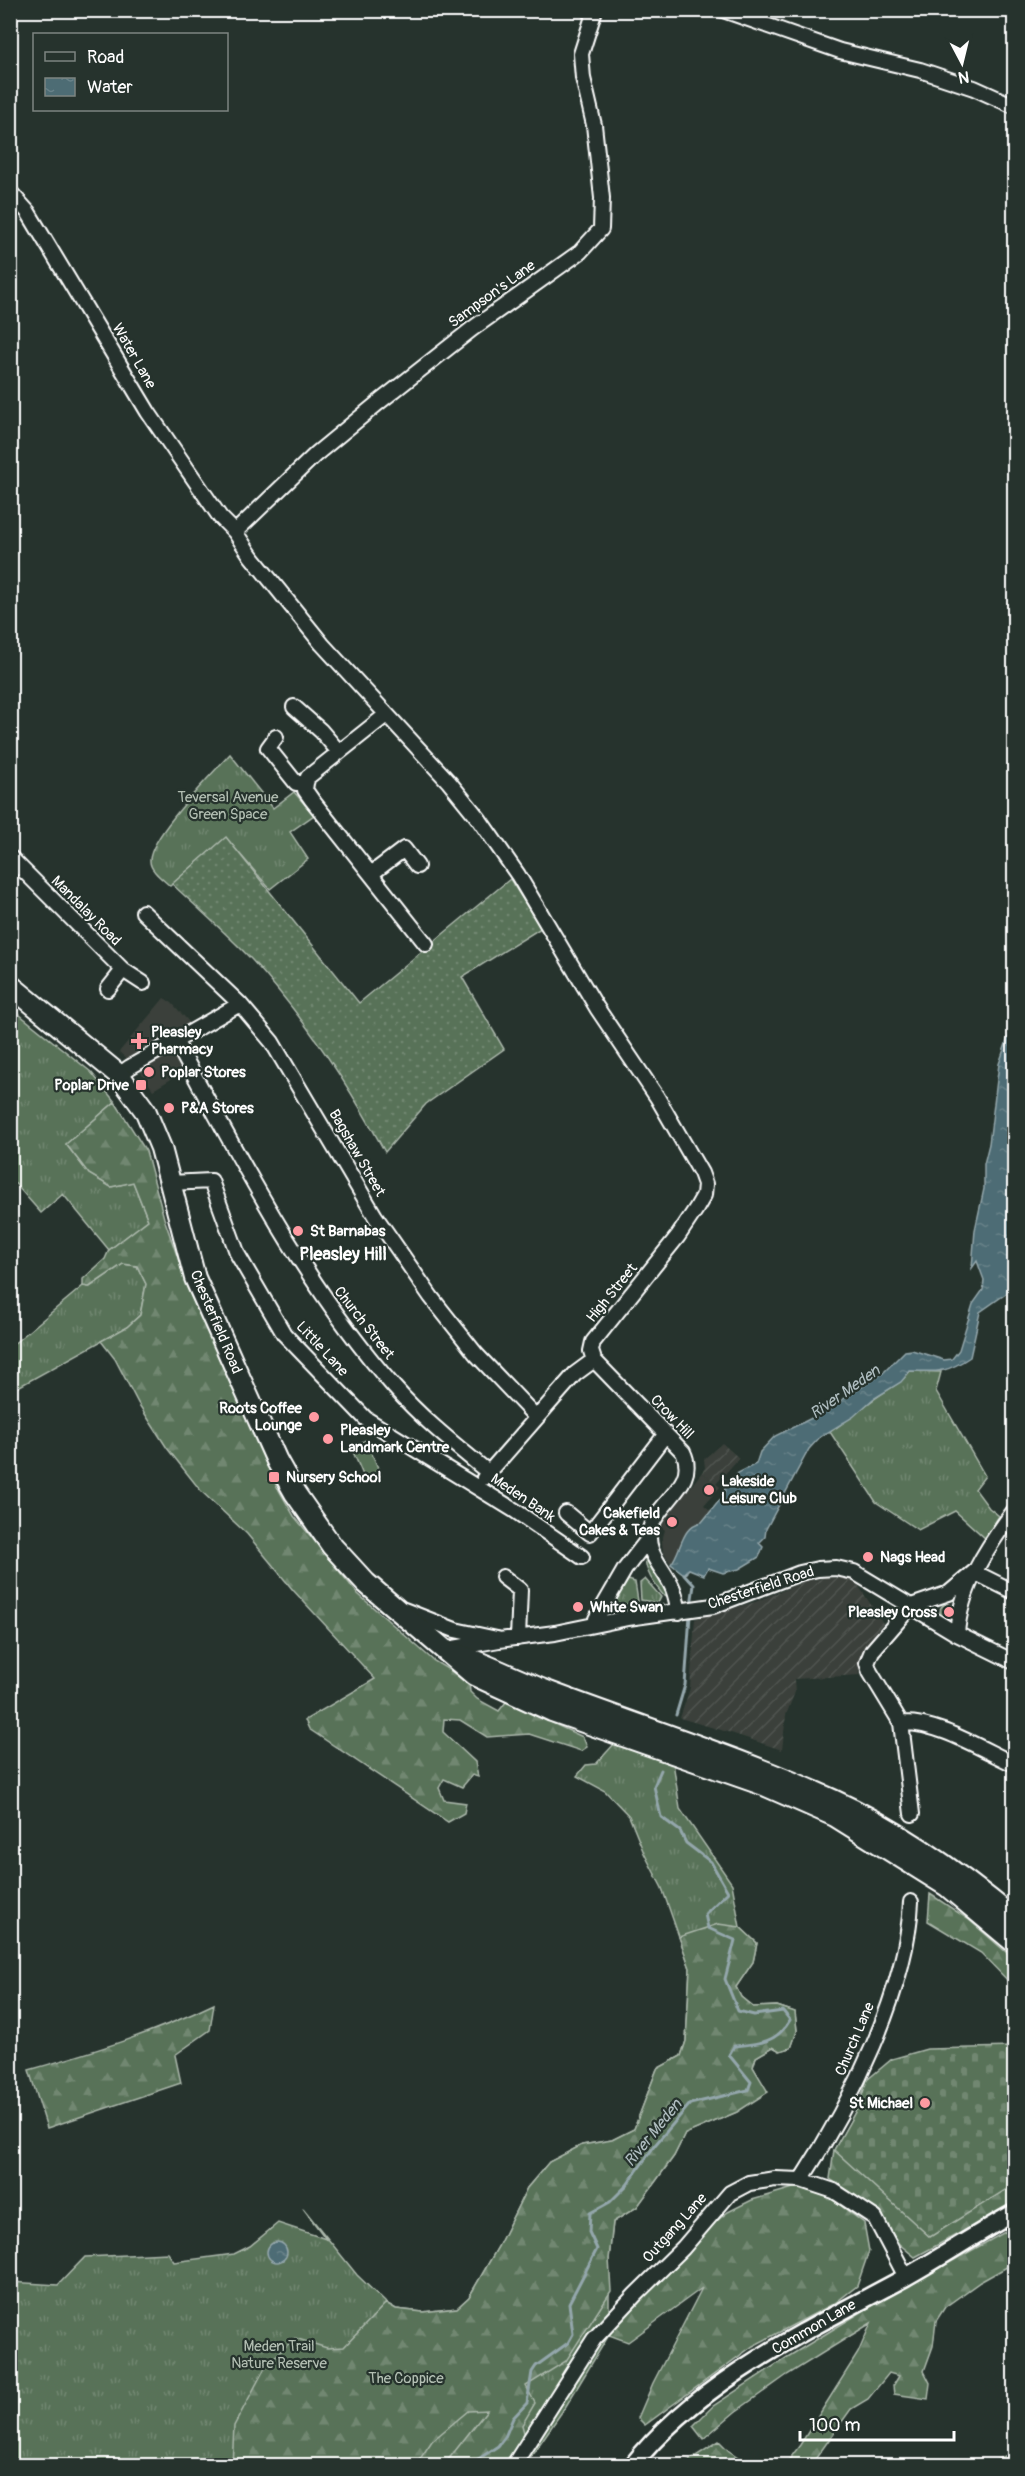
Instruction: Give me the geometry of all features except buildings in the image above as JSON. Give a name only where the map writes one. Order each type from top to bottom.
[{"type":"highway","name":"Chesterfield Road","points":[[10,985],[119,1075],[146,1112],[161,1148],[195,1278],[277,1461],[332,1546],[366,1584],[432,1641],[446,1650]]},
{"type":"highway","points":[[446,1650],[548,1691],[695,1744],[835,1801],[907,1840],[967,1880],[1014,1919]]},
{"type":"highway","points":[[446,1650],[474,1675],[552,1711],[764,1785],[835,1816],[947,1886],[1014,1942]]},
{"type":"main road","name":"Common Lane","points":[[632,2466],[656,2439],[729,2379],[787,2341],[906,2277],[1014,2213]]},
{"type":"street","name":"Sampson's Lane","points":[[235,532],[316,454],[472,329],[580,252],[601,229],[603,198],[594,126],[580,54],[595,10]]},
{"type":"street","points":[[723,10],[840,51],[920,70],[974,88],[1014,106]]},
{"type":"street","name":"Water Lane","points":[[10,192],[34,221],[148,412],[219,517],[235,532],[251,556],[322,644],[449,782],[479,819],[518,876],[597,1008],[690,1150],[705,1184],[704,1195]]},
{"type":"street","points":[[294,707],[321,731],[339,752]]},
{"type":"street","points":[[386,715],[308,777],[305,790],[426,944]]},
{"type":"street","points":[[276,737],[268,748],[296,783],[306,783]]},
{"type":"street","points":[[371,874],[404,849],[417,866]]},
{"type":"street","name":"Mandalay Road","points":[[10,857],[123,970],[143,983]]},
{"type":"street","name":"Bagshaw Street","points":[[143,912],[240,1004],[272,1042],[375,1216],[431,1297],[476,1354],[536,1417]]},
{"type":"street","points":[[108,989],[123,970]]},
{"type":"street","points":[[119,1075],[240,1004]]},
{"type":"street","name":"Church Street","points":[[177,1042],[280,1230],[334,1314],[395,1388],[439,1433],[488,1472]]},
{"type":"street","name":"Little Lane","points":[[170,1183],[211,1181],[238,1255],[284,1334],[366,1419],[477,1487]]},
{"type":"street","name":"High Street","points":[[594,1360],[591,1351],[593,1342],[678,1236],[704,1195]]},
{"type":"street","points":[[477,1487],[575,1374],[594,1360]]},
{"type":"street","name":"Crow Hill","points":[[594,1360],[683,1452],[688,1466],[687,1474],[651,1527],[649,1538],[624,1569],[596,1619],[597,1624]]},
{"type":"street","points":[[566,1513],[590,1533],[665,1435]]},
{"type":"street","name":"Meden Bank","points":[[477,1487],[582,1557]]},
{"type":"street","points":[[957,1634],[958,1620],[974,1572],[1014,1511]]},
{"type":"street","points":[[649,1538],[651,1552],[674,1590],[681,1611]]},
{"type":"street","name":"Chesterfield Road","points":[[446,1650],[555,1633],[628,1618],[700,1608],[733,1599],[800,1573],[836,1568],[854,1572],[957,1634],[1014,1662]]},
{"type":"street","points":[[974,1572],[1014,1592]]},
{"type":"street","points":[[912,1814],[901,1723],[870,1672],[867,1663],[872,1650],[910,1606],[949,1593],[974,1572]]},
{"type":"street","points":[[503,1577],[519,1590],[518,1638]]},
{"type":"street","name":"Chesterfield Road","points":[[392,1606],[455,1630],[499,1640]]},
{"type":"street","points":[[901,1723],[917,1722],[937,1729],[1014,1764]]},
{"type":"street","name":"Church Lane","points":[[801,2180],[816,2157],[876,2039],[900,1971],[910,1922],[910,1902]]},
{"type":"street","name":"Outgang Lane","points":[[513,2466],[594,2339],[683,2248],[730,2193],[749,2183],[775,2179],[801,2180],[834,2191],[875,2218],[906,2277]]},
{"type":"shaded area","points":[[164,998],[172,1003],[190,1023],[181,1031],[158,1043],[173,1053],[183,1072],[153,1090],[140,1071],[119,1052]]},
{"type":"shaded area","points":[[722,1443],[739,1458],[716,1484],[702,1472],[705,1468],[704,1459]]},
{"type":"shaded area","points":[[702,1472],[720,1487],[704,1505],[711,1511],[702,1522],[682,1538],[679,1554],[671,1564],[663,1552],[662,1540],[665,1530],[660,1526]]},
{"type":"shaded area","points":[[845,1578],[858,1585],[883,1623],[863,1649],[859,1659],[860,1675],[794,1679],[795,1692],[786,1715],[782,1750],[680,1718],[690,1688],[695,1619],[755,1602],[805,1581]]},
{"type":"green space","name":"Teversal Avenue Green Space","points":[[230,754],[273,808],[294,792],[314,815],[290,832],[308,859],[270,889],[226,838],[170,886],[152,868],[150,861],[152,850],[183,806]]},
{"type":"green space","points":[[226,837],[359,1003],[510,879],[541,928],[462,977],[504,1049],[426,1104],[385,1152],[341,1077],[290,1005],[252,960],[172,884]]},
{"type":"green space","points":[[10,1007],[91,1072],[115,1102],[66,1144],[89,1174],[111,1187],[133,1182],[148,1220],[109,1250],[63,1194],[41,1213],[11,1179]]},
{"type":"green space","points":[[115,1102],[146,1151],[164,1218],[191,1296],[221,1355],[276,1485],[294,1516],[358,1594],[434,1661],[469,1682],[470,1692],[477,1699],[499,1711],[506,1702],[583,1737],[587,1747],[581,1751],[529,1734],[487,1737],[460,1720],[444,1719],[443,1732],[475,1762],[478,1777],[472,1775],[462,1787],[444,1779],[439,1788],[444,1800],[466,1803],[464,1813],[448,1822],[309,1729],[305,1720],[375,1679],[293,1590],[247,1534],[201,1491],[167,1448],[138,1403],[115,1359],[101,1341],[127,1327],[140,1315],[146,1284],[137,1266],[123,1264],[89,1287],[83,1286],[83,1279],[105,1259],[109,1250],[148,1220],[133,1182],[111,1187],[89,1174],[66,1144]]},
{"type":"green space","points":[[123,1264],[137,1266],[146,1284],[140,1315],[127,1327],[11,1391],[11,1346],[83,1286],[90,1287]]},
{"type":"green space","points":[[910,1371],[941,1372],[936,1391],[985,1476],[975,1489],[989,1508],[999,1516],[985,1538],[955,1511],[918,1530],[876,1502],[830,1432],[897,1384]]},
{"type":"green space","points":[[366,1440],[381,1475],[366,1482],[351,1447]]},
{"type":"green space","points":[[645,1556],[669,1594],[664,1596],[648,1573]]},
{"type":"green space","points":[[645,1579],[661,1597],[658,1603],[641,1600],[640,1583]]},
{"type":"green space","points":[[628,1580],[635,1582],[638,1601],[619,1607],[614,1600]]},
{"type":"green space","points":[[947,1604],[952,1606],[954,1611],[952,1616],[947,1618],[942,1616],[940,1611],[942,1606]]},
{"type":"green space","name":"Meden Trail Nature Reserve","points":[[615,1743],[673,1762],[680,1809],[732,1884],[740,1927],[757,1943],[753,1962],[736,1987],[741,1997],[753,2007],[777,2006],[795,2012],[797,2031],[791,2048],[780,2051],[773,2047],[756,2057],[753,2067],[759,2078],[737,2112],[685,2134],[674,2156],[637,2207],[613,2222],[609,2259],[609,2335],[566,2406],[525,2465],[11,2465],[10,2282],[58,2285],[85,2257],[168,2253],[174,2262],[234,2254],[250,2246],[278,2223],[326,2239],[303,2208],[357,2275],[386,2303],[396,2309],[423,2312],[457,2308],[469,2297],[498,2247],[527,2188],[549,2162],[582,2145],[612,2140],[634,2129],[657,2069],[681,2056],[686,2041],[690,1968],[662,1888],[629,1816],[605,1791],[577,1776],[586,1765],[596,1764]]},
{"type":"green space","points":[[930,1894],[968,1919],[1014,1959],[1014,1987],[981,1953],[928,1921]]},
{"type":"green space","name":"The Coppice","points":[[718,1924],[740,1927],[757,1943],[753,1962],[736,1987],[741,1997],[753,2007],[777,2006],[795,2012],[797,2031],[791,2048],[780,2051],[773,2047],[756,2057],[753,2067],[768,2092],[737,2112],[685,2134],[674,2156],[637,2207],[613,2222],[609,2259],[611,2291],[566,2361],[526,2386],[535,2403],[522,2425],[525,2436],[506,2465],[444,2465],[487,2410],[468,2411],[432,2441],[416,2465],[232,2466],[234,2426],[267,2364],[295,2338],[327,2348],[344,2347],[386,2303],[396,2309],[423,2312],[457,2308],[469,2297],[498,2247],[527,2188],[549,2162],[582,2145],[612,2140],[634,2129],[657,2069],[681,2056],[686,2041],[690,1968],[679,1937]]},
{"type":"green space","points":[[214,2004],[210,2030],[175,2055],[181,2083],[47,2128],[29,2070],[123,2041]]},
{"type":"green space","points":[[1014,2047],[1014,2181],[1007,2189],[930,2237],[834,2150],[859,2105],[867,2080],[892,2059],[927,2049]]},
{"type":"green space","points":[[867,2080],[882,2096],[1007,2189],[1014,2181],[1014,2204],[915,2257],[899,2244],[875,2209],[830,2179],[834,2150],[859,2105]]},
{"type":"green space","points":[[800,2186],[828,2196],[864,2223],[869,2251],[857,2286],[835,2303],[753,2346],[645,2425],[638,2418],[653,2383],[702,2288],[628,2342],[609,2335],[698,2236],[728,2212],[752,2200]]},
{"type":"green space","points":[[1014,2227],[1014,2263],[980,2282],[945,2307],[936,2321],[933,2346],[924,2371],[930,2383],[928,2399],[894,2394],[893,2386],[899,2376],[889,2373],[868,2399],[851,2409],[811,2465],[785,2465],[858,2353],[871,2323],[787,2375],[735,2412],[703,2439],[693,2426],[713,2406],[786,2358],[873,2305]]},
{"type":"green space","points":[[719,2441],[750,2465],[687,2466],[685,2463]]},
{"type":"green space","points":[[1014,2452],[1014,2465],[985,2465]]},
{"type":"water","points":[[1014,978],[1014,1288],[980,1312],[970,1357],[955,1366],[942,1370],[910,1371],[901,1382],[873,1399],[853,1417],[820,1437],[809,1449],[766,1529],[765,1537],[759,1543],[763,1547],[759,1557],[739,1569],[723,1573],[708,1568],[704,1575],[689,1569],[684,1574],[671,1564],[686,1533],[695,1524],[702,1522],[738,1473],[756,1464],[760,1452],[775,1436],[824,1412],[883,1373],[905,1351],[912,1350],[944,1360],[952,1359],[959,1350],[973,1304],[983,1290],[984,1280],[977,1261],[972,1268],[975,1230],[984,1189],[984,1164],[989,1144],[999,1064],[1009,1035]]},
{"type":"water","points":[[273,2242],[281,2242],[287,2248],[287,2256],[281,2262],[273,2262],[267,2256],[267,2248]]},
{"type":"waterway","name":"River Meden","points":[[686,1572],[684,1574],[694,1585],[691,1605]]},
{"type":"waterway","name":"River Meden","points":[[676,1715],[685,1685],[690,1615]]},
{"type":"waterway","name":"River Meden","points":[[473,2466],[480,2458],[498,2446],[505,2437],[513,2418],[527,2403],[532,2372],[536,2366],[568,2343],[573,2334],[569,2303],[597,2249],[589,2232],[590,2213],[610,2202],[627,2185],[655,2145],[690,2104],[748,2090],[751,2082],[729,2055],[734,2046],[759,2043],[773,2038],[785,2028],[790,2020],[783,2011],[754,2015],[738,2011],[725,1979],[735,1940],[708,1928],[705,1914],[728,1892],[711,1862],[686,1843],[680,1831],[661,1817],[654,1786],[661,1770]]},
{"type":"place","name":"Pleasley Pharmacy","points":[[139,1041]]},
{"type":"place","name":"Poplar Stores","points":[[149,1072]]},
{"type":"place","name":"Poplar Drive","points":[[141,1085]]},
{"type":"place","name":"P&A Stores","points":[[169,1108]]},
{"type":"place","name":"St Barnabas","points":[[298,1231]]},
{"type":"place","name":"Roots Coffee Lounge","points":[[314,1417]]},
{"type":"place","name":"Pleasley Landmark Centre","points":[[328,1439]]},
{"type":"place","name":"Nursery School","points":[[274,1477]]},
{"type":"place","name":"Lakeside Leisure Club","points":[[709,1490]]},
{"type":"place","name":"Cakefield Cakes & Teas","points":[[672,1522]]},
{"type":"place","name":"Nags Head","points":[[868,1557]]},
{"type":"place","name":"White Swan","points":[[578,1607]]},
{"type":"place","name":"Pleasley Cross","points":[[949,1612]]},
{"type":"place","name":"St Michael","points":[[925,2103]]},
{"type":"district","name":"Pleasley Hill","points":[[343,1254]]}]
